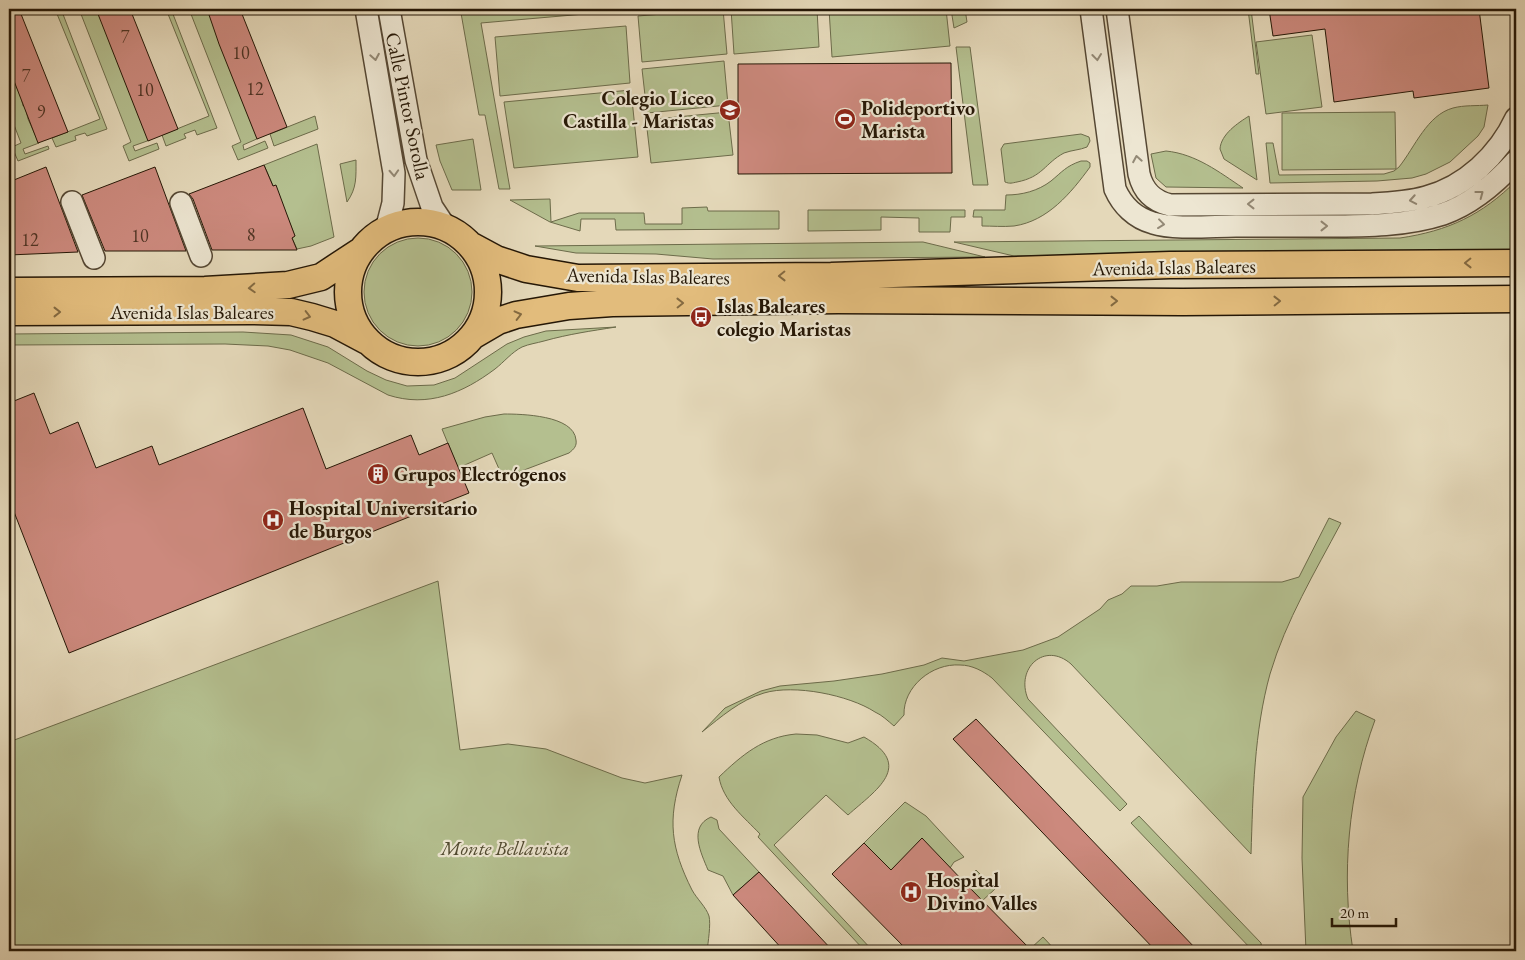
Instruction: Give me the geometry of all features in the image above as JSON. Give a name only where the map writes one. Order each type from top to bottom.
[{"type":"main road","points":[[422,222],[446,228],[459,235],[470,245],[480,260],[486,276],[488,290],[487,306],[481,323],[474,335],[457,350],[443,357],[429,361],[414,362],[384,353],[369,342],[360,332],[350,307],[348,295],[352,271],[362,250],[386,230],[404,224],[422,222]]},
{"type":"main road","name":"Avenida Islas Baleares","points":[[470,245],[496,259],[526,270],[578,278],[831,276],[1170,265],[1516,263]]},
{"type":"main road","name":"Avenida Islas Baleares","points":[[9,291],[205,290],[288,285],[321,277],[362,250]]},
{"type":"main road","name":"Avenida Islas Baleares","points":[[831,276],[1139,282],[1516,281]]},
{"type":"main road","name":"Avenida Islas Baleares","points":[[838,300],[1139,282]]},
{"type":"main road","name":"Avenida Islas Baleares","points":[[474,335],[498,321],[516,315],[568,306],[612,303],[838,300],[1184,302],[1516,300]]},
{"type":"main road","name":"Avenida Islas Baleares","points":[[9,312],[291,312],[335,324],[369,342]]},
{"type":"street","name":"Calle Pintor Sorolla","points":[[366,9],[394,173],[393,202],[386,230]]},
{"type":"street","name":"Calle Pintor Sorolla","points":[[389,9],[416,160],[432,207],[446,228]]},
{"type":"street","points":[[1091,9],[1113,180],[1120,201],[1143,219],[1160,225],[1341,226],[1393,224],[1436,216],[1470,202],[1496,182],[1516,161]]},
{"type":"street","points":[[1117,9],[1130,116],[1140,178],[1144,188],[1153,198],[1161,203],[1372,204],[1396,203],[1426,198],[1460,182],[1484,164],[1502,144],[1516,118]]},
{"type":"street","points":[[1105,118],[1130,116]]},
{"type":"street","points":[[72,202],[94,258]]},
{"type":"street","points":[[181,203],[201,256]]},
{"type":"green space","points":[[55,9],[61,9],[107,129],[87,136],[85,133],[75,136],[76,140],[56,147],[52,138],[100,119]]},
{"type":"green space","points":[[79,9],[97,9],[150,140],[133,146],[135,151],[157,143],[159,149],[129,161],[123,146],[131,142]]},
{"type":"green space","points":[[166,9],[171,9],[217,128],[197,135],[195,130],[184,134],[186,138],[166,146],[162,135],[209,116]]},
{"type":"green space","points":[[189,9],[206,9],[208,14],[210,13],[259,138],[243,145],[244,150],[265,141],[268,148],[238,160],[232,146],[241,142]]},
{"type":"green space","points":[[501,9],[642,9],[481,23],[510,189],[499,189],[485,115],[479,115],[461,13]]},
{"type":"green space","points":[[723,9],[727,54],[642,62],[638,16]]},
{"type":"green space","points":[[731,9],[817,9],[819,47],[734,54]]},
{"type":"green space","points":[[829,9],[946,9],[950,46],[832,57]]},
{"type":"green space","points":[[951,9],[965,9],[967,22],[954,28]]},
{"type":"green space","points":[[1248,9],[1251,9],[1259,74],[1256,74]]},
{"type":"green space","points":[[626,26],[630,83],[500,96],[495,37]]},
{"type":"green space","points":[[1312,35],[1322,107],[1266,114],[1256,42]]},
{"type":"green space","points":[[956,47],[970,47],[988,185],[973,185]]},
{"type":"green space","points":[[724,61],[728,105],[647,113],[642,69]]},
{"type":"green space","points":[[9,68],[39,143],[23,149],[25,154],[48,146],[49,149],[18,161],[12,147],[21,143],[9,112]]},
{"type":"green space","points":[[631,90],[638,157],[514,168],[504,102]]},
{"type":"green space","points":[[1488,105],[1484,127],[1478,136],[1450,162],[1426,174],[1412,178],[1377,181],[1270,183],[1266,143],[1273,143],[1279,175],[1384,174],[1394,171],[1399,167],[1422,133],[1436,117],[1457,107]]},
{"type":"green space","points":[[728,112],[733,155],[651,163],[646,120]]},
{"type":"green space","points":[[1395,112],[1396,169],[1282,170],[1282,113]]},
{"type":"green space","points":[[315,116],[318,129],[274,146],[270,134]]},
{"type":"green space","points":[[1249,116],[1257,180],[1224,159],[1220,149],[1223,138]]},
{"type":"green space","points":[[1081,134],[1089,137],[1090,141],[1087,147],[1064,153],[1033,177],[1026,180],[1011,183],[1005,182],[1001,149],[1004,144]]},
{"type":"green space","points":[[473,139],[481,190],[452,190],[440,161],[436,145]]},
{"type":"green space","points":[[317,144],[334,237],[297,249],[292,238],[295,236],[264,165]]},
{"type":"green space","points":[[1166,151],[1197,160],[1243,188],[1166,187],[1156,178],[1151,154]]},
{"type":"green space","points":[[356,160],[354,187],[347,202],[340,164]]},
{"type":"green space","points":[[1081,161],[1090,163],[1090,167],[1083,177],[1067,196],[1038,218],[1014,226],[982,226],[982,217],[973,217],[974,210],[1005,210],[1006,195],[1035,190],[1051,181],[1068,167]]},
{"type":"green space","points":[[1516,181],[1516,252],[1014,256],[954,242],[1400,238],[1434,231],[1463,220],[1490,203]]},
{"type":"green space","points":[[550,199],[551,222],[579,213],[644,213],[645,224],[682,224],[682,208],[707,207],[708,211],[779,211],[779,229],[616,230],[615,219],[581,219],[580,231],[550,222],[510,200]]},
{"type":"green space","points":[[808,210],[965,210],[965,217],[951,217],[950,232],[919,232],[919,218],[881,217],[881,230],[808,231]]},
{"type":"green space","points":[[418,238],[439,242],[456,254],[468,271],[472,292],[468,313],[456,330],[439,342],[418,346],[397,342],[380,330],[368,313],[364,292],[368,271],[380,254],[397,242]]},
{"type":"green space","points":[[923,242],[985,257],[713,259],[656,254],[576,253],[535,246]]},
{"type":"green space","points":[[616,327],[571,335],[522,347],[483,378],[470,385],[444,396],[417,400],[388,395],[328,363],[290,350],[268,346],[225,344],[9,345],[9,334],[243,332],[291,335],[328,347],[367,371],[386,380],[407,386],[434,385],[455,378],[507,344],[524,337],[546,331]]},
{"type":"green space","points":[[504,414],[546,418],[566,425],[573,432],[576,446],[569,453],[503,478],[492,453],[458,468],[442,429],[485,417]]},
{"type":"green space","points":[[1329,518],[1341,523],[1284,635],[1270,674],[1257,740],[1251,854],[1071,664],[1051,655],[1035,661],[1029,668],[1025,688],[1028,699],[1127,804],[1120,811],[992,678],[969,666],[950,665],[939,668],[921,679],[908,695],[904,715],[894,726],[878,713],[851,701],[821,693],[790,690],[755,696],[731,710],[702,732],[725,708],[761,691],[780,686],[882,674],[924,665],[942,658],[964,661],[1023,650],[1058,637],[1100,609],[1108,600],[1122,594],[1131,586],[1157,586],[1181,582],[1282,582],[1299,577]]},
{"type":"green space","name":"Monte Bellavista","points":[[438,581],[460,750],[508,744],[546,749],[622,778],[645,783],[682,775],[674,806],[674,834],[679,861],[692,890],[706,909],[710,919],[707,951],[9,951],[9,742]]},
{"type":"green space","points":[[1356,711],[1375,720],[1358,776],[1349,834],[1348,893],[1353,951],[1306,951],[1302,858],[1303,797],[1336,737]]},
{"type":"green space","points":[[796,734],[817,735],[848,743],[864,737],[879,748],[887,758],[889,768],[886,778],[879,787],[848,815],[826,795],[774,845],[873,951],[865,951],[758,837],[760,834],[735,808],[721,786],[719,777],[754,748],[773,739]]},
{"type":"green space","points":[[905,802],[926,816],[964,857],[954,862],[950,868],[922,839],[891,870],[864,843]]},
{"type":"green space","points":[[1139,816],[1261,943],[1262,951],[1253,951],[1131,823]]},
{"type":"green space","points":[[711,817],[717,820],[719,829],[759,872],[733,895],[723,876],[708,870],[698,841],[700,827],[704,821]]},
{"type":"green space","points":[[976,870],[995,889],[982,901],[964,882],[970,879]]},
{"type":"green space","points":[[1043,937],[1056,951],[1032,951],[1030,949]]},
{"type":"building","points":[[9,9],[19,9],[68,132],[38,143],[9,68]]},
{"type":"building","points":[[96,9],[130,9],[178,129],[148,141]]},
{"type":"building","points":[[207,9],[240,9],[287,127],[257,139]]},
{"type":"building","points":[[1269,9],[1479,9],[1489,88],[1414,98],[1413,91],[1334,102],[1325,29],[1273,36]]},
{"type":"building","name":"Polideportivo Marista","points":[[951,63],[952,173],[738,174],[738,64]]},
{"type":"building","points":[[264,165],[273,186],[276,185],[295,236],[292,238],[297,250],[212,250],[193,199],[189,194]]},
{"type":"building","points":[[46,167],[78,252],[9,255],[9,182]]},
{"type":"building","points":[[155,167],[186,251],[105,251],[82,195]]},
{"type":"building","points":[[34,393],[50,434],[78,422],[96,468],[152,446],[159,465],[303,408],[326,469],[411,435],[419,455],[448,443],[469,493],[69,653],[9,499],[9,403]]},
{"type":"building","points":[[976,719],[1198,951],[1156,951],[953,739]]},
{"type":"building","name":"Hospital Divino Valles","points":[[922,838],[1032,951],[908,951],[832,874],[864,843],[891,870]]},
{"type":"building","points":[[759,872],[833,951],[784,951],[733,895]]},
{"type":"place","name":"Colegio Liceo Castilla - Maristas","points":[[730,110]]},
{"type":"place","name":"Polideportivo Marista","points":[[845,119]]},
{"type":"place","name":"Islas Baleares colegio Maristas","points":[[701,317]]},
{"type":"place","name":"Grupos Electrógenos","points":[[378,474]]},
{"type":"place","name":"Hospital Universitario de Burgos","points":[[273,520]]},
{"type":"place","name":"Hospital Divino Valles","points":[[911,892]]}]
